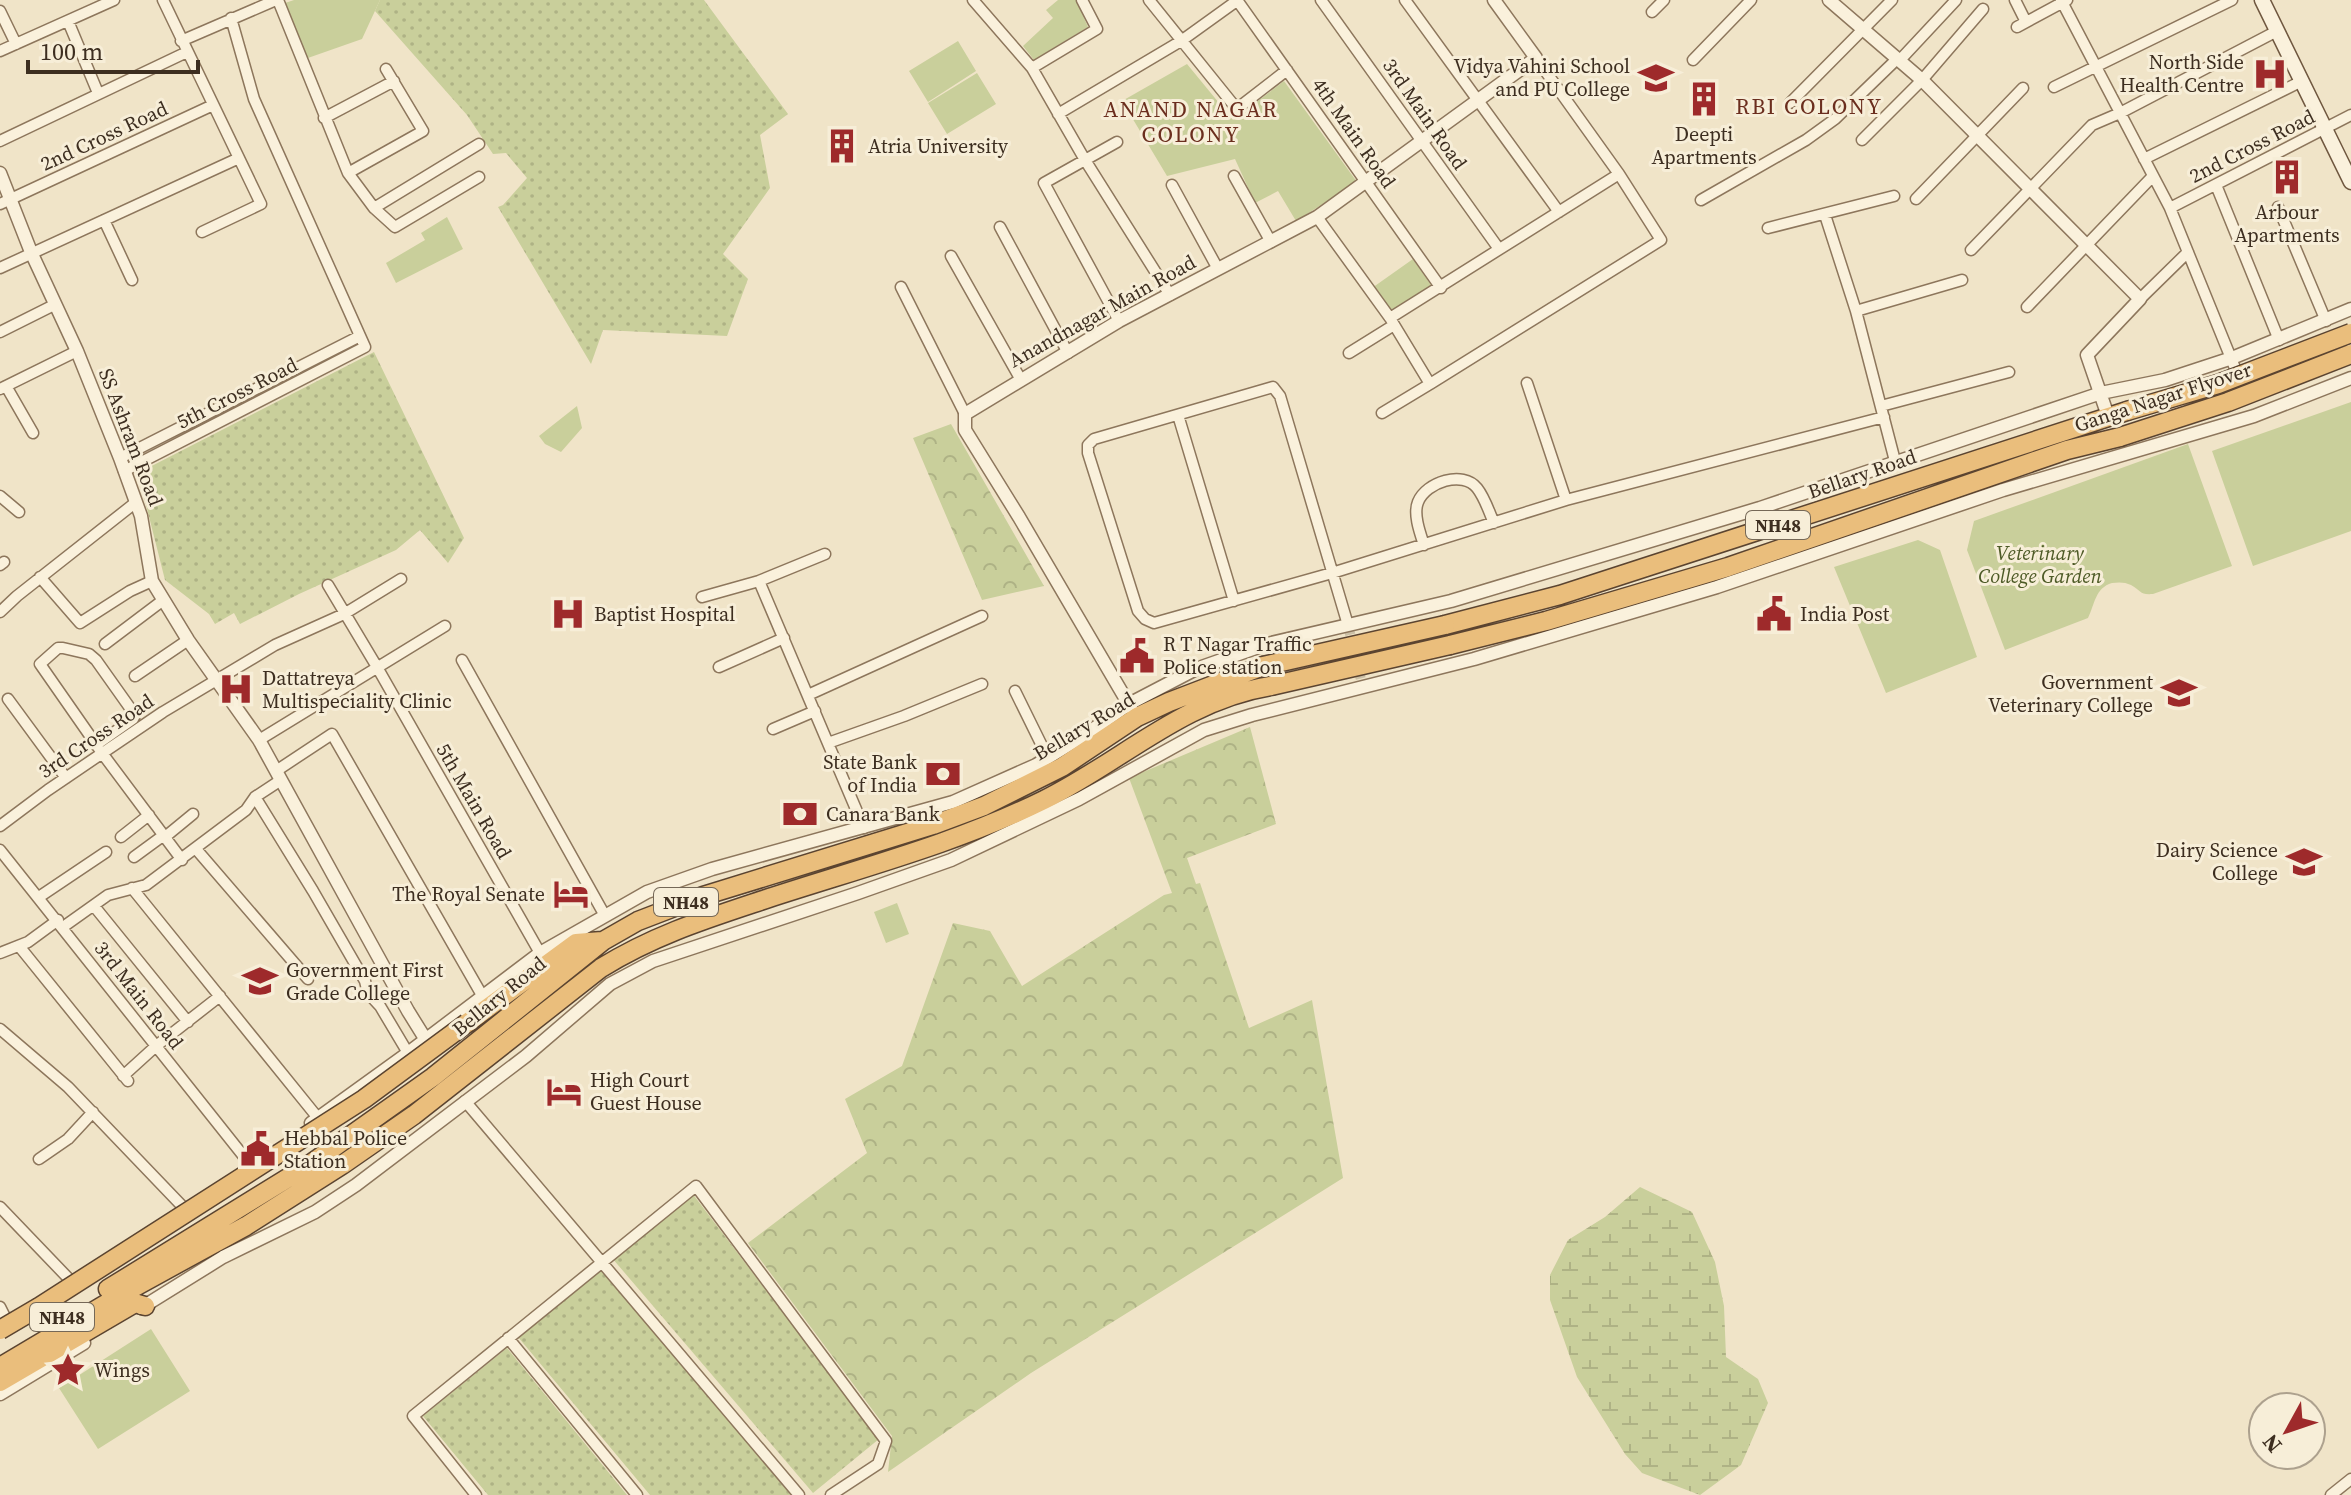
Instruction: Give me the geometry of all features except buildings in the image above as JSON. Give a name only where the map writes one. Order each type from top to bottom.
[{"type":"highway","name":"Ganga Nagar Flyover","points":[[2108,416],[2218,384],[2351,333]]},
{"type":"highway","name":"Ganga Nagar Flyover","points":[[1990,486],[2067,450],[2120,437],[2228,402],[2351,354]]},
{"type":"highway","name":"Bellary Road","points":[[167,1250],[289,1178],[433,1077],[603,941],[668,908],[933,825],[984,806],[1062,767],[1133,710],[1169,702],[1263,666],[1445,625],[1560,595],[2108,416]]},
{"type":"highway","name":"Bellary Road","points":[[128,1284],[246,1226],[342,1165],[414,1115],[601,968],[631,949],[693,922],[945,841],[1044,800],[1164,726],[1242,690],[1271,686],[1546,621],[1990,486]]},
{"type":"highway","points":[[2,1320],[39,1307],[364,1099],[576,943],[603,941]]},
{"type":"highway","points":[[167,1250],[189,1203]]},
{"type":"highway","name":"NH48","points":[[0,1354],[128,1284],[167,1250]]},
{"type":"highway","points":[[0,1367],[128,1284]]},
{"type":"highway","name":"NH48","points":[[0,1382],[135,1303],[145,1306]]},
{"type":"main road","points":[[2262,0],[2351,182]]},
{"type":"street","points":[[0,51],[114,0]]},
{"type":"street","points":[[163,0],[261,204],[202,232]]},
{"type":"street","points":[[181,41],[277,0],[348,173],[374,208],[395,227],[479,177]]},
{"type":"street","points":[[973,0],[1032,68],[1085,160],[1170,295]]},
{"type":"street","points":[[1032,68],[1097,29],[1082,0]]},
{"type":"street","points":[[1149,0],[1238,108],[1287,70]]},
{"type":"street","points":[[1058,114],[1181,41],[1238,0]]},
{"type":"street","name":"4th Main Road","points":[[1238,0],[1441,288]]},
{"type":"street","name":"3rd Main Road","points":[[1321,0],[1499,249]]},
{"type":"street","points":[[1405,0],[1559,212]]},
{"type":"street","points":[[1382,413],[1661,240],[1619,174],[1494,0]]},
{"type":"street","points":[[1652,12],[1664,0]]},
{"type":"street","points":[[1693,60],[1751,0]]},
{"type":"street","points":[[1829,0],[1922,80],[2140,299]]},
{"type":"street","points":[[1790,103],[1892,0]]},
{"type":"street","points":[[1701,200],[1806,140],[1835,119],[1956,0]]},
{"type":"street","points":[[2015,0],[2022,24],[2063,1],[2170,208],[2254,416]]},
{"type":"street","points":[[2054,87],[2232,0]]},
{"type":"street","points":[[1862,140],[1922,80],[1983,9]]},
{"type":"street","points":[[0,11],[16,44]]},
{"type":"street","points":[[231,18],[254,99],[360,336]]},
{"type":"street","points":[[68,21],[98,93]]},
{"type":"street","points":[[1971,250],[2092,125],[2277,31]]},
{"type":"street","points":[[0,141],[187,52]]},
{"type":"street","name":"Anandnagar Main Road","points":[[965,414],[1119,321],[1317,217],[1536,58]]},
{"type":"street","points":[[348,173],[423,131],[386,69]]},
{"type":"street","points":[[324,118],[394,81]]},
{"type":"street","points":[[2144,159],[2302,81]]},
{"type":"street","points":[[1916,199],[2023,88]]},
{"type":"street","name":"2nd Cross Road","points":[[5,202],[213,105]]},
{"type":"street","name":"2nd Cross Road","points":[[2170,208],[2351,115]]},
{"type":"street","points":[[1117,142],[1044,183],[1119,321]]},
{"type":"street","points":[[374,208],[479,144]]},
{"type":"street","points":[[0,268],[239,158]]},
{"type":"street","name":"SS Ashram Road","points":[[0,173],[5,202],[77,351],[122,464],[141,516],[152,581],[188,640],[259,740],[426,1040]]},
{"type":"street","points":[[1349,353],[1499,249],[1619,174]]},
{"type":"street","points":[[1234,176],[1271,242]]},
{"type":"street","points":[[2027,307],[2153,176]]},
{"type":"street","points":[[1172,185],[1218,269]]},
{"type":"street","points":[[2216,185],[2279,340]]},
{"type":"street","points":[[1768,228],[1894,196]]},
{"type":"street","points":[[2278,207],[2326,321]]},
{"type":"street","points":[[1825,215],[1856,311],[1895,461]]},
{"type":"street","points":[[1317,217],[1392,322],[1430,384]]},
{"type":"street","points":[[104,220],[132,280]]},
{"type":"street","points":[[1000,227],[1068,353]]},
{"type":"street","points":[[2108,416],[2087,355],[2188,252]]},
{"type":"street","points":[[951,256],[1021,380]]},
{"type":"street","points":[[1856,311],[1962,280]]},
{"type":"street","points":[[901,287],[965,414],[965,430],[1133,710]]},
{"type":"street","points":[[0,332],[54,305]]},
{"type":"street","points":[[2,1320],[70,1280],[318,1118],[540,953],[647,892],[679,879],[953,802],[1048,758],[1133,710],[1196,669],[1267,644],[1451,601],[1615,553],[1760,508],[2101,393],[2165,380],[2232,358],[2351,309]]},
{"type":"street","name":"5th Cross Road","points":[[360,336],[365,347],[252,405],[122,464],[246,394],[360,336]]},
{"type":"street","points":[[33,433],[3,387],[77,351]]},
{"type":"street","points":[[1348,625],[1332,573],[1280,396],[1273,387],[1094,439],[1088,445],[1138,611],[1154,623],[1332,573],[1566,500],[1883,412],[2009,372]]},
{"type":"street","points":[[0,1394],[223,1257],[315,1212],[356,1185],[526,1056],[610,984],[653,961],[951,860],[1079,799],[1204,730],[1474,659],[1717,587],[1990,486],[2254,416],[2351,378]]},
{"type":"street","points":[[1527,383],[1566,500]]},
{"type":"street","points":[[246,394],[252,405]]},
{"type":"street","points":[[1178,415],[1234,601]]},
{"type":"street","points":[[1424,545],[1416,504],[1434,486],[1454,479],[1468,481],[1477,488],[1494,523]]},
{"type":"street","points":[[0,496],[19,512]]},
{"type":"street","points":[[0,612],[135,503]]},
{"type":"street","points":[[702,597],[759,581],[825,554]]},
{"type":"street","points":[[40,577],[80,623],[130,591],[152,581]]},
{"type":"street","name":"3rd Cross Road","points":[[0,826],[66,778],[99,749],[275,645],[344,614],[401,579]]},
{"type":"street","points":[[759,581],[864,828]]},
{"type":"street","name":"5th Main Road","points":[[328,585],[540,953]]},
{"type":"street","points":[[105,644],[162,601]]},
{"type":"street","points":[[808,695],[982,616]]},
{"type":"street","points":[[259,740],[445,626]]},
{"type":"street","points":[[719,667],[784,638]]},
{"type":"street","points":[[135,676],[188,640]]},
{"type":"street","points":[[99,749],[135,715],[92,656],[58,648],[40,664],[99,749],[182,860]]},
{"type":"street","points":[[462,660],[604,914]]},
{"type":"street","points":[[828,743],[982,684]]},
{"type":"street","points":[[1015,691],[1048,758]]},
{"type":"street","points":[[8,699],[66,778]]},
{"type":"street","points":[[773,729],[815,711]]},
{"type":"street","points":[[0,953],[61,924],[108,895],[146,885],[246,810],[278,775],[332,734],[483,997]]},
{"type":"street","points":[[255,797],[328,916],[365,981],[368,993],[380,1006],[408,1053]]},
{"type":"street","points":[[134,857],[193,814]]},
{"type":"street","points":[[121,837],[149,815]]},
{"type":"street","points":[[196,849],[308,979]]},
{"type":"street","name":"3rd Main Road","points":[[0,850],[249,1163]]},
{"type":"street","points":[[39,897],[106,852]]},
{"type":"street","points":[[132,888],[318,1118]]},
{"type":"street","points":[[94,906],[188,1022]]},
{"type":"street","points":[[19,946],[126,1079],[156,1046],[220,996]]},
{"type":"street","points":[[0,1029],[68,1087],[189,1203]]},
{"type":"street","points":[[465,1101],[799,1495]]},
{"type":"street","points":[[39,1159],[68,1139],[93,1112]]},
{"type":"street","points":[[476,1495],[413,1416],[696,1186],[886,1441],[878,1464],[831,1495]]},
{"type":"street","points":[[0,1207],[70,1280]]},
{"type":"street","points":[[508,1338],[637,1495]]},
{"type":"street","points":[[2331,1495],[2351,1479]]},
{"type":"green space","points":[[294,0],[380,0],[362,39],[305,59],[285,3]]},
{"type":"green space","points":[[380,0],[704,0],[788,114],[760,135],[770,188],[723,254],[748,279],[727,336],[603,330],[591,364],[498,207],[527,178],[506,153],[493,154],[467,115],[375,11]]},
{"type":"green space","points":[[1058,0],[1076,0],[1088,27],[1034,60],[1023,46],[1053,18],[1046,10]]},
{"type":"green space","points":[[958,41],[976,71],[928,102],[909,71]]},
{"type":"green space","points":[[1187,64],[1233,120],[1284,81],[1357,182],[1296,221],[1278,191],[1255,203],[1235,159],[1167,176],[1122,101]]},
{"type":"green space","points":[[977,73],[996,104],[947,134],[928,103]]},
{"type":"green space","points":[[447,217],[463,249],[396,283],[386,263],[425,240],[421,233]]},
{"type":"green space","points":[[1413,259],[1433,288],[1391,313],[1372,288]]},
{"type":"green space","points":[[374,352],[464,538],[448,563],[420,530],[396,550],[240,624],[234,613],[215,624],[209,614],[165,580],[138,473]]},
{"type":"green space","points":[[2351,402],[2351,531],[2253,566],[2212,451]]},
{"type":"green space","points":[[577,406],[582,428],[561,452],[545,444],[539,436]]},
{"type":"green space","points":[[951,424],[1044,586],[982,600],[913,438]]},
{"type":"green space","name":"Veterinary College Garden","points":[[2188,444],[2232,566],[2153,594],[2143,593],[2126,583],[2106,585],[2088,618],[2005,650],[1967,550],[1974,521]]},
{"type":"green space","points":[[1918,540],[1940,550],[1977,657],[1886,693],[1834,567]]},
{"type":"green space","points":[[1250,727],[1276,824],[1187,858],[1196,884],[1200,883],[1249,1028],[1312,1000],[1343,1178],[1031,1373],[888,1472],[892,1436],[748,1243],[867,1153],[845,1099],[902,1066],[953,923],[990,931],[1022,986],[1164,895],[1172,893],[1129,778]]},
{"type":"green space","points":[[897,903],[909,934],[886,943],[874,912]]},
{"type":"green space","points":[[1640,1187],[1692,1212],[1715,1262],[1724,1306],[1726,1357],[1758,1379],[1768,1403],[1741,1465],[1700,1495],[1642,1473],[1625,1454],[1577,1377],[1550,1300],[1550,1275],[1568,1240],[1605,1217]]},
{"type":"green space","points":[[692,1193],[879,1439],[813,1493],[612,1258]]},
{"type":"green space","points":[[601,1268],[791,1495],[650,1495],[518,1337]]},
{"type":"green space","points":[[151,1329],[190,1391],[98,1449],[59,1388]]},
{"type":"green space","points":[[507,1348],[627,1495],[488,1495],[423,1416]]},
{"type":"tunnel","points":[[1348,625],[1363,688]]},
{"type":"place","name":"North Side Health Centre","points":[[2270,74]]},
{"type":"place","name":"Vidya Vahini School and PU College","points":[[1656,78]]},
{"type":"place","name":"Deepti Apartments","points":[[1704,99]]},
{"type":"place","name":"Atria University","points":[[842,146]]},
{"type":"place","name":"Arbour Apartments","points":[[2287,177]]},
{"type":"place","name":"Baptist Hospital","points":[[568,614]]},
{"type":"place","name":"India Post","points":[[1774,614]]},
{"type":"place","name":"R T Nagar Traffic Police station","points":[[1137,656]]},
{"type":"place","name":"Dattatreya Multispeciality Clinic","points":[[236,689]]},
{"type":"place","name":"Government Veterinary College","points":[[2179,693]]},
{"type":"place","name":"State Bank of India","points":[[943,774]]},
{"type":"place","name":"Canara Bank","points":[[800,814]]},
{"type":"place","name":"Dairy Science College","points":[[2304,862]]},
{"type":"place","name":"The Royal Senate","points":[[571,894]]},
{"type":"place","name":"Government First Grade College","points":[[260,981]]},
{"type":"place","name":"High Court Guest House","points":[[564,1092]]},
{"type":"place","name":"Hebbal Police Station","points":[[258,1149]]},
{"type":"place","name":"Wings","points":[[68,1370]]},
{"type":"district","name":"RBI COLONY","points":[[1809,106]]},
{"type":"district","name":"ANAND NAGAR COLONY","points":[[1191,122]]}]
